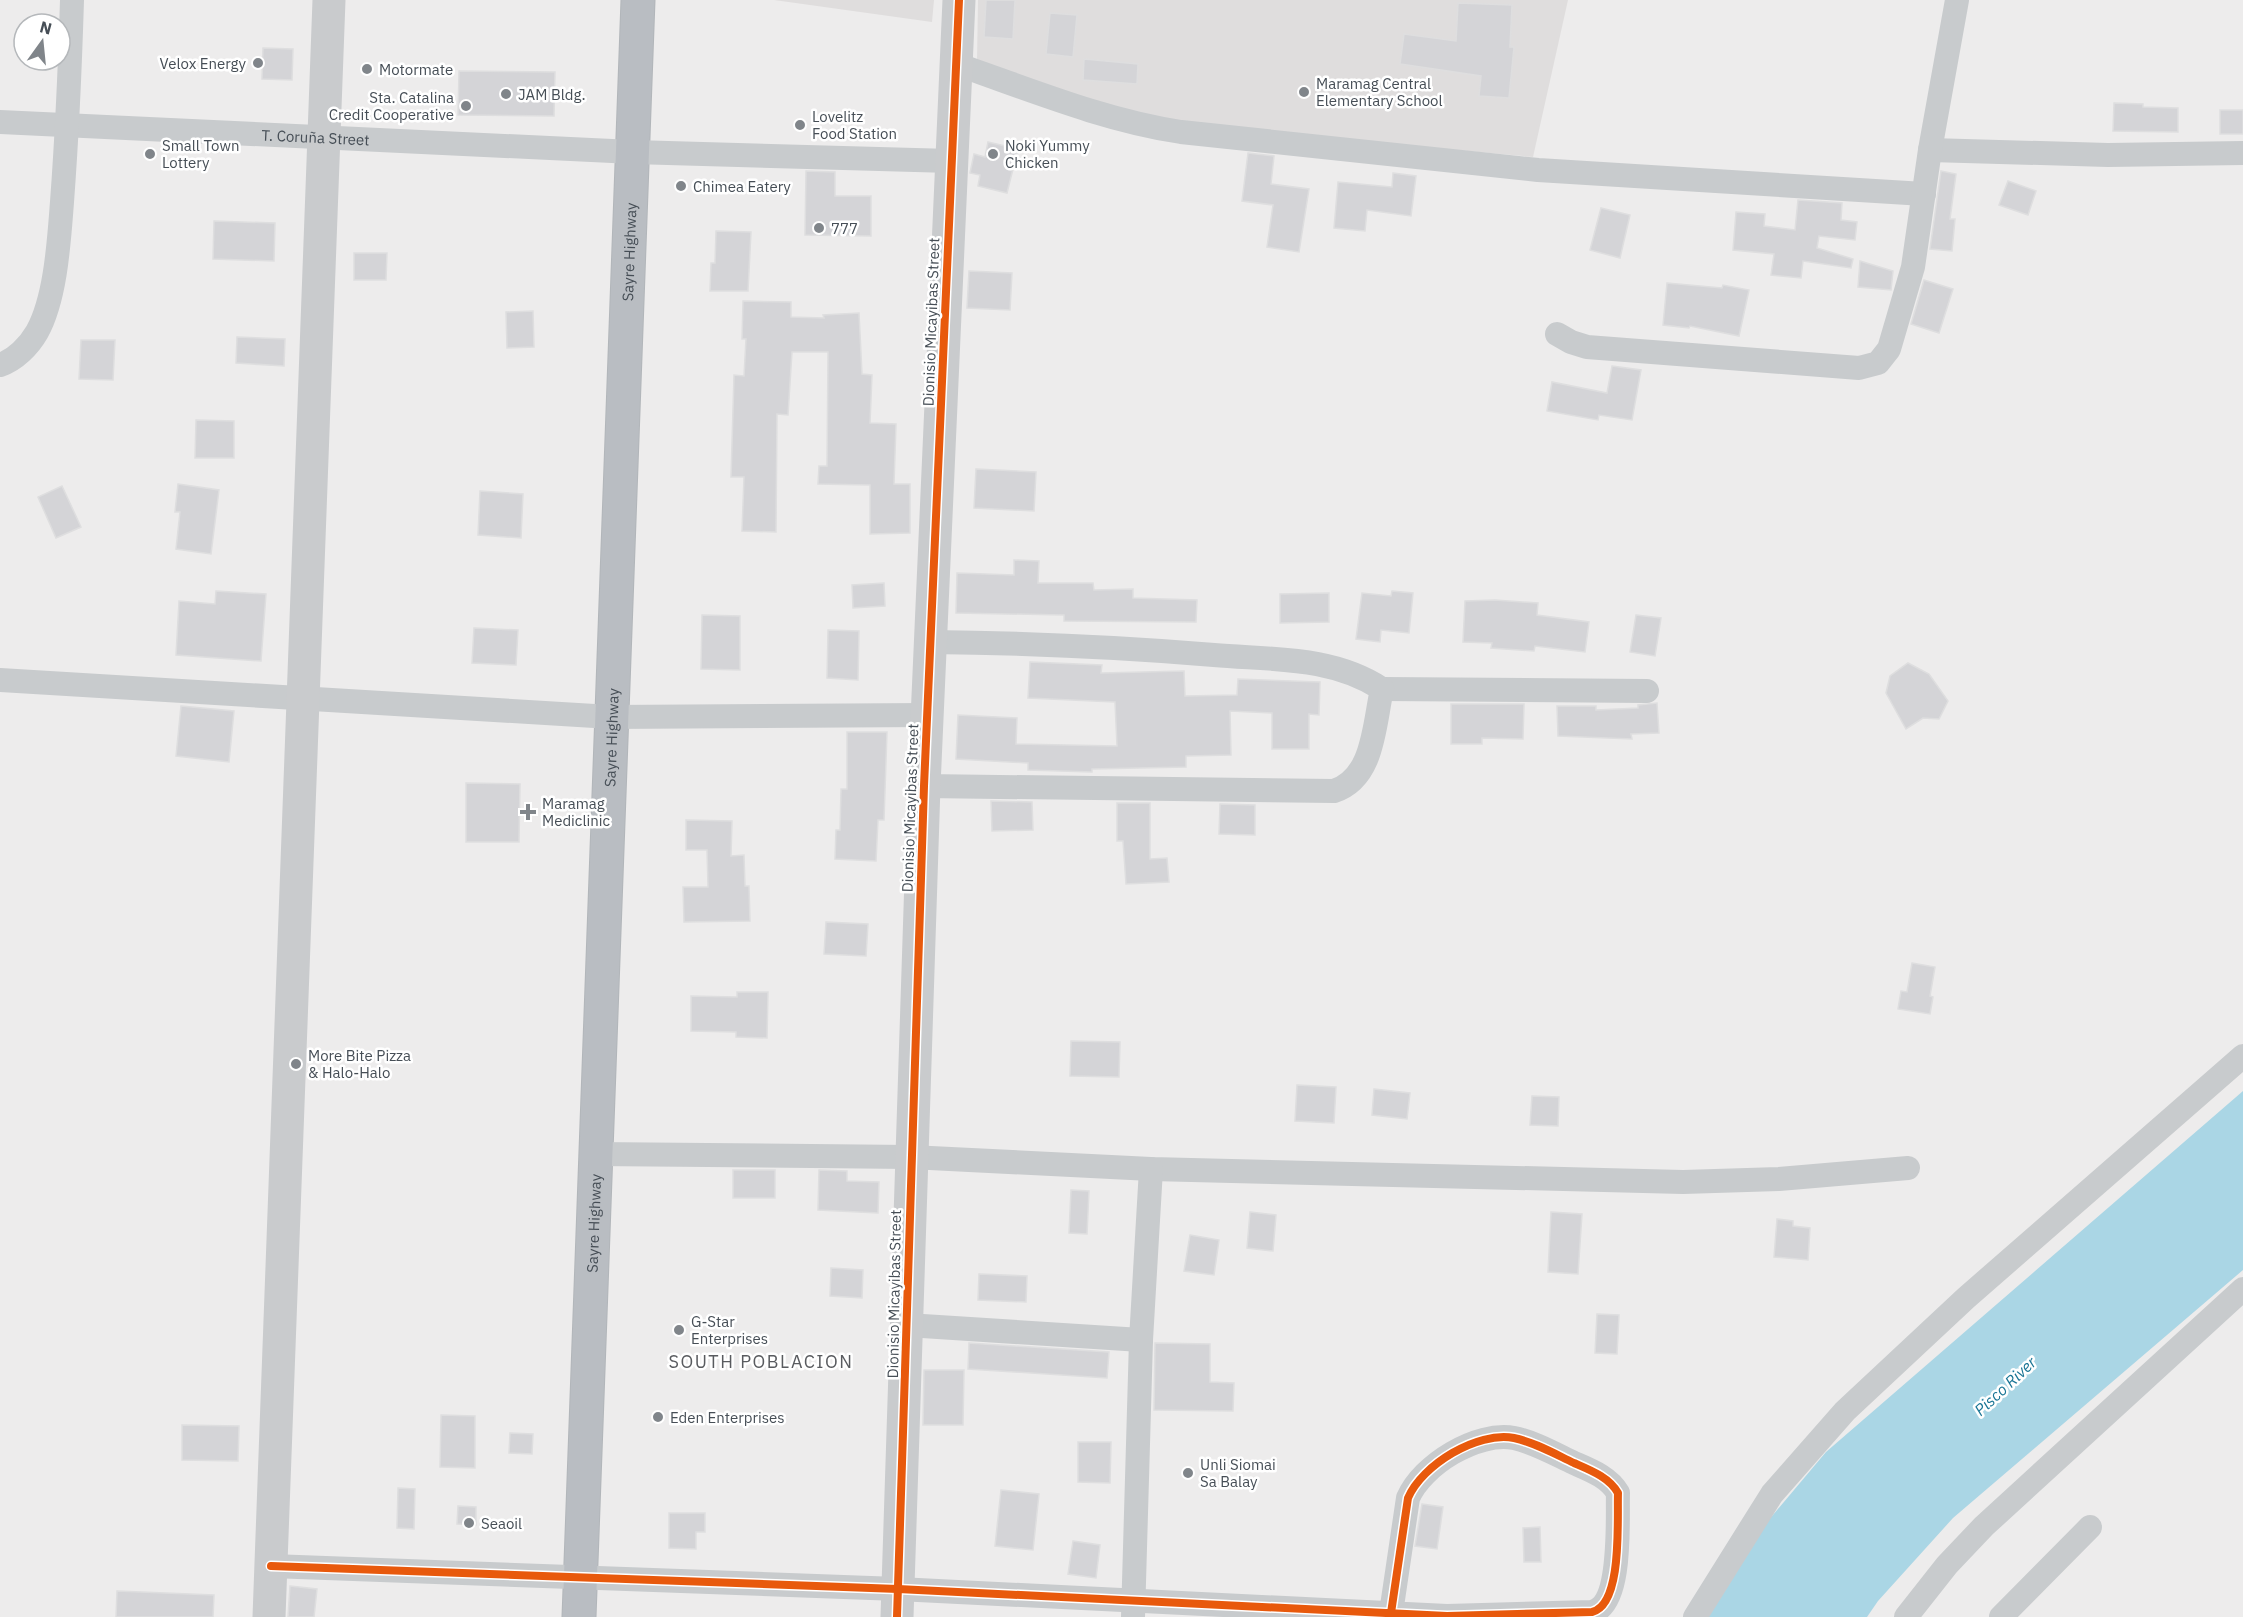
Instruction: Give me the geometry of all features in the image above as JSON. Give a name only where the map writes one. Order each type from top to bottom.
[{"type":"highway","name":"Sayre Highway","points":[[579,1617],[594,1154],[638,0]]},
{"type":"street","points":[[0,365],[8,362],[24,348],[37,332],[47,302],[60,231],[68,126],[72,0]]},
{"type":"street","points":[[269,1617],[302,700],[326,136],[329,0]]},
{"type":"street","name":"Dionisio Micayibas Street","points":[[898,1603],[910,1157],[924,786],[959,0]]},
{"type":"street","points":[[1557,334],[1572,342],[1587,346],[1869,367],[1878,363],[1889,348],[1913,267],[1930,150],[1958,0]]},
{"type":"street","points":[[956,64],[1135,125],[1181,132],[1538,170],[1924,194]]},
{"type":"street","name":"T. Coruña Street","points":[[0,122],[633,152],[951,161]]},
{"type":"street","points":[[1930,150],[2108,155],[2243,153]]},
{"type":"street","points":[[931,642],[1118,646],[1322,664],[1363,677],[1382,689],[1647,691]]},
{"type":"street","points":[[0,680],[611,717],[928,715]]},
{"type":"street","points":[[924,786],[1334,791],[1349,786],[1368,757],[1382,689]]},
{"type":"street","points":[[1695,1617],[1772,1494],[1845,1411],[1966,1298],[2243,1056]]},
{"type":"street","points":[[594,1154],[910,1157],[1151,1169],[1683,1182],[1779,1179],[1908,1168]]},
{"type":"street","points":[[1133,1609],[1141,1340],[1151,1169]]},
{"type":"street","points":[[1906,1617],[1947,1565],[1984,1526],[2243,1289]]},
{"type":"street","points":[[907,1325],[1141,1340]]},
{"type":"street","points":[[271,1566],[580,1579],[898,1603],[1448,1616],[1592,1612],[1604,1606],[1611,1590],[1617,1552],[1618,1493],[1614,1485],[1590,1470],[1512,1438],[1498,1438],[1478,1443],[1436,1462],[1413,1486],[1407,1498],[1391,1613]]},
{"type":"street","points":[[2001,1617],[2090,1527]]},
{"type":"shaded area","points":[[774,0],[934,0],[932,22]]},
{"type":"shaded area","name":"Maramag Central Elementary School","points":[[978,0],[1568,0],[1533,157],[1145,122],[977,61]]},
{"type":"water","name":"Pisco River","points":[[2243,1091],[2243,1270],[1953,1518],[1878,1601],[1867,1617],[1707,1617],[1767,1522],[1826,1452]]},
{"type":"building","points":[[986,0],[1015,0],[1013,39],[984,37]]},
{"type":"building","points":[[1458,3],[1512,5],[1510,47],[1514,47],[1509,98],[1479,96],[1481,76],[1400,64],[1404,34],[1456,41]]},
{"type":"building","points":[[1050,13],[1077,15],[1073,57],[1046,54]]},
{"type":"building","points":[[263,48],[293,49],[292,80],[262,79]]},
{"type":"building","points":[[1084,59],[1138,64],[1137,84],[1083,80]]},
{"type":"building","name":"JAM Bldg.","points":[[459,71],[555,72],[554,116],[458,115]]},
{"type":"building","points":[[2114,103],[2178,108],[2178,132],[2113,131]]},
{"type":"building","points":[[2220,110],[2243,110],[2243,134],[2220,134]]},
{"type":"building","points":[[988,142],[1018,149],[1007,193],[978,186],[980,175],[970,173],[974,154],[985,157]]},
{"type":"building","points":[[1248,153],[1274,156],[1271,184],[1309,189],[1299,252],[1267,247],[1273,205],[1242,201]]},
{"type":"building","points":[[806,171],[835,172],[835,196],[871,196],[871,236],[805,235]]},
{"type":"building","points":[[1941,171],[1956,174],[1950,219],[1955,219],[1952,251],[1930,249]]},
{"type":"building","points":[[1393,173],[1416,176],[1411,216],[1367,210],[1365,231],[1334,228],[1338,182],[1392,187]]},
{"type":"building","points":[[2008,181],[2036,191],[2028,215],[1999,205]]},
{"type":"building","points":[[1798,200],[1842,203],[1841,220],[1857,222],[1855,240],[1819,236],[1817,248],[1853,259],[1851,268],[1803,261],[1801,278],[1771,275],[1774,254],[1733,250],[1736,212],[1765,214],[1764,226],[1795,230]]},
{"type":"building","points":[[1601,208],[1630,215],[1620,258],[1590,250]]},
{"type":"building","points":[[214,221],[275,223],[274,261],[213,259]]},
{"type":"building","points":[[716,231],[751,232],[748,291],[710,291],[711,263],[715,263]]},
{"type":"building","points":[[354,253],[387,253],[386,280],[354,280]]},
{"type":"building","points":[[1860,261],[1893,271],[1891,290],[1858,287]]},
{"type":"building","points":[[969,271],[1012,273],[1010,310],[967,308]]},
{"type":"building","points":[[1924,280],[1953,289],[1939,333],[1911,324]]},
{"type":"building","points":[[1667,283],[1722,288],[1723,285],[1749,290],[1739,336],[1690,326],[1689,328],[1663,325]]},
{"type":"building","points":[[743,301],[791,302],[791,317],[824,318],[823,315],[859,313],[862,374],[872,375],[870,423],[896,424],[894,484],[910,484],[910,533],[870,534],[870,485],[818,484],[819,466],[827,466],[828,352],[792,352],[788,415],[777,414],[776,532],[742,531],[744,477],[731,477],[734,375],[744,376],[746,339],[742,339]]},
{"type":"building","points":[[533,311],[534,347],[507,348],[506,312]]},
{"type":"building","points":[[237,337],[285,339],[284,366],[236,363]]},
{"type":"building","points":[[81,340],[115,340],[113,380],[79,379]]},
{"type":"building","points":[[1612,366],[1641,370],[1632,420],[1599,415],[1598,420],[1547,411],[1552,382],[1607,393]]},
{"type":"building","points":[[196,420],[234,421],[234,458],[195,458]]},
{"type":"building","points":[[976,469],[1036,472],[1034,511],[974,508]]},
{"type":"building","points":[[178,484],[219,490],[211,554],[176,549],[180,512],[175,512]]},
{"type":"building","points":[[62,486],[81,527],[56,538],[38,497]]},
{"type":"building","points":[[480,491],[523,494],[521,538],[478,535]]},
{"type":"building","points":[[1014,560],[1039,561],[1038,583],[1093,583],[1094,590],[1133,589],[1133,598],[1197,600],[1196,622],[1064,621],[1064,615],[956,613],[957,573],[1014,575]]},
{"type":"building","points":[[884,583],[885,606],[853,608],[852,585]]},
{"type":"building","points":[[216,591],[266,594],[261,661],[176,655],[179,601],[215,604]]},
{"type":"building","points":[[1392,591],[1413,593],[1409,633],[1381,630],[1380,642],[1356,639],[1362,593],[1391,596]]},
{"type":"building","points":[[1329,593],[1329,622],[1280,623],[1280,594]]},
{"type":"building","points":[[1495,600],[1538,603],[1537,615],[1589,622],[1585,652],[1535,646],[1534,651],[1491,648],[1492,643],[1463,642],[1465,601]]},
{"type":"building","points":[[702,615],[740,616],[740,670],[701,669]]},
{"type":"building","points":[[1636,615],[1661,618],[1655,656],[1630,652]]},
{"type":"building","points":[[474,628],[518,630],[516,665],[472,663]]},
{"type":"building","points":[[828,630],[859,631],[858,680],[827,678]]},
{"type":"building","points":[[1030,662],[1102,665],[1101,673],[1184,671],[1185,696],[1237,695],[1238,679],[1320,682],[1319,715],[1309,714],[1309,749],[1272,749],[1272,713],[1230,711],[1231,755],[1186,756],[1186,767],[1092,769],[1092,772],[1028,770],[1028,763],[956,759],[958,715],[1017,718],[1016,744],[1117,746],[1115,702],[1028,698]]},
{"type":"building","points":[[1908,663],[1929,674],[1948,701],[1939,719],[1923,718],[1906,729],[1886,693],[1890,676]]},
{"type":"building","points":[[1657,703],[1659,733],[1631,734],[1632,739],[1558,736],[1557,706],[1596,706],[1596,710],[1638,708],[1638,705]]},
{"type":"building","points":[[1451,704],[1524,704],[1523,739],[1482,738],[1482,744],[1451,744]]},
{"type":"building","points":[[181,706],[234,711],[229,762],[176,756]]},
{"type":"building","points":[[847,732],[887,732],[884,820],[878,820],[876,861],[835,859],[836,830],[840,830],[841,789],[847,789]]},
{"type":"building","points":[[466,783],[520,784],[519,842],[466,842]]},
{"type":"building","points":[[991,801],[1032,802],[1033,830],[992,831]]},
{"type":"building","points":[[1117,803],[1150,803],[1150,859],[1167,858],[1169,882],[1126,884],[1123,841],[1117,841]]},
{"type":"building","points":[[1220,804],[1255,805],[1255,835],[1219,834]]},
{"type":"building","points":[[686,820],[732,821],[731,856],[744,855],[745,886],[749,886],[750,921],[684,922],[683,887],[708,887],[707,850],[686,850]]},
{"type":"building","points":[[826,922],[868,924],[866,956],[824,954]]},
{"type":"building","points":[[1912,963],[1935,967],[1930,996],[1933,997],[1930,1014],[1898,1009],[1901,991],[1907,992]]},
{"type":"building","points":[[737,992],[768,992],[767,1038],[736,1037],[736,1032],[691,1031],[691,996],[737,997]]},
{"type":"building","points":[[1071,1041],[1120,1042],[1119,1077],[1070,1076]]},
{"type":"building","points":[[1297,1085],[1336,1087],[1334,1123],[1295,1121]]},
{"type":"building","points":[[1374,1089],[1410,1093],[1407,1119],[1372,1115]]},
{"type":"building","points":[[1532,1096],[1559,1097],[1558,1126],[1530,1125]]},
{"type":"building","points":[[733,1170],[775,1170],[775,1198],[733,1198]]},
{"type":"building","points":[[819,1170],[847,1171],[847,1181],[879,1182],[878,1213],[818,1210]]},
{"type":"building","points":[[1071,1190],[1089,1191],[1087,1234],[1069,1233]]},
{"type":"building","points":[[1250,1212],[1276,1215],[1273,1251],[1247,1248]]},
{"type":"building","points":[[1551,1212],[1582,1214],[1578,1274],[1548,1272]]},
{"type":"building","points":[[1777,1219],[1793,1221],[1793,1226],[1810,1228],[1808,1260],[1774,1257]]},
{"type":"building","points":[[1190,1235],[1219,1240],[1214,1275],[1184,1271]]},
{"type":"building","points":[[831,1268],[863,1270],[862,1298],[830,1296]]},
{"type":"building","points":[[979,1274],[1027,1276],[1026,1302],[978,1300]]},
{"type":"building","points":[[1597,1314],[1619,1315],[1617,1354],[1595,1353]]},
{"type":"building","points":[[969,1343],[1109,1352],[1107,1378],[968,1369]]},
{"type":"building","points":[[1155,1343],[1210,1344],[1210,1382],[1234,1383],[1233,1411],[1154,1410]]},
{"type":"building","points":[[924,1370],[964,1370],[963,1425],[923,1425]]},
{"type":"building","points":[[441,1415],[475,1416],[475,1468],[440,1467]]},
{"type":"building","points":[[182,1425],[239,1426],[238,1461],[182,1460]]},
{"type":"building","points":[[510,1433],[533,1434],[532,1454],[509,1453]]},
{"type":"building","points":[[1078,1442],[1111,1442],[1110,1483],[1078,1482]]},
{"type":"building","points":[[398,1488],[415,1489],[414,1529],[397,1528]]},
{"type":"building","points":[[1001,1490],[1039,1494],[1033,1550],[995,1546]]},
{"type":"building","points":[[1422,1504],[1443,1507],[1437,1549],[1415,1546]]},
{"type":"building","points":[[458,1506],[476,1507],[476,1525],[457,1524]]},
{"type":"building","points":[[669,1513],[705,1513],[705,1532],[696,1532],[696,1549],[669,1548]]},
{"type":"building","points":[[1540,1527],[1541,1562],[1524,1562],[1523,1528]]},
{"type":"building","points":[[1073,1541],[1100,1545],[1096,1578],[1068,1574]]},
{"type":"building","points":[[290,1586],[317,1589],[314,1617],[288,1617]]},
{"type":"building","points":[[117,1591],[214,1595],[213,1617],[116,1617]]},
{"type":"cycle path","points":[[897,1617],[924,786],[959,0]]},
{"type":"cycle path","points":[[271,1566],[898,1589],[1447,1616],[1592,1612],[1602,1606],[1614,1578],[1618,1540],[1618,1493],[1610,1483],[1593,1471],[1537,1445],[1514,1438],[1499,1437],[1484,1440],[1452,1453],[1425,1474],[1408,1498],[1391,1613]]},
{"type":"place","name":"Velox Energy","points":[[258,63]]},
{"type":"place","name":"Motormate","points":[[367,69]]},
{"type":"place","name":"Maramag Central Elementary School","points":[[1304,92]]},
{"type":"place","name":"JAM Bldg.","points":[[506,94]]},
{"type":"place","name":"Sta. Catalina Credit Cooperative","points":[[466,106]]},
{"type":"place","name":"Lovelitz Food Station","points":[[800,125]]},
{"type":"place","name":"Small Town Lottery","points":[[150,154]]},
{"type":"place","name":"Noki Yummy Chicken","points":[[993,154]]},
{"type":"place","name":"Chimea Eatery","points":[[681,186]]},
{"type":"place","name":"777","points":[[819,228]]},
{"type":"place","name":"Maramag Mediclinic","points":[[528,812]]},
{"type":"place","name":"More Bite Pizza & Halo-Halo","points":[[296,1064]]},
{"type":"place","name":"G-Star Enterprises","points":[[679,1330]]},
{"type":"place","name":"Eden Enterprises","points":[[658,1417]]},
{"type":"place","name":"Unli Siomai Sa Balay","points":[[1188,1473]]},
{"type":"place","name":"Seaoil","points":[[469,1523]]},
{"type":"district","name":"SOUTH POBLACION","points":[[761,1361]]}]
